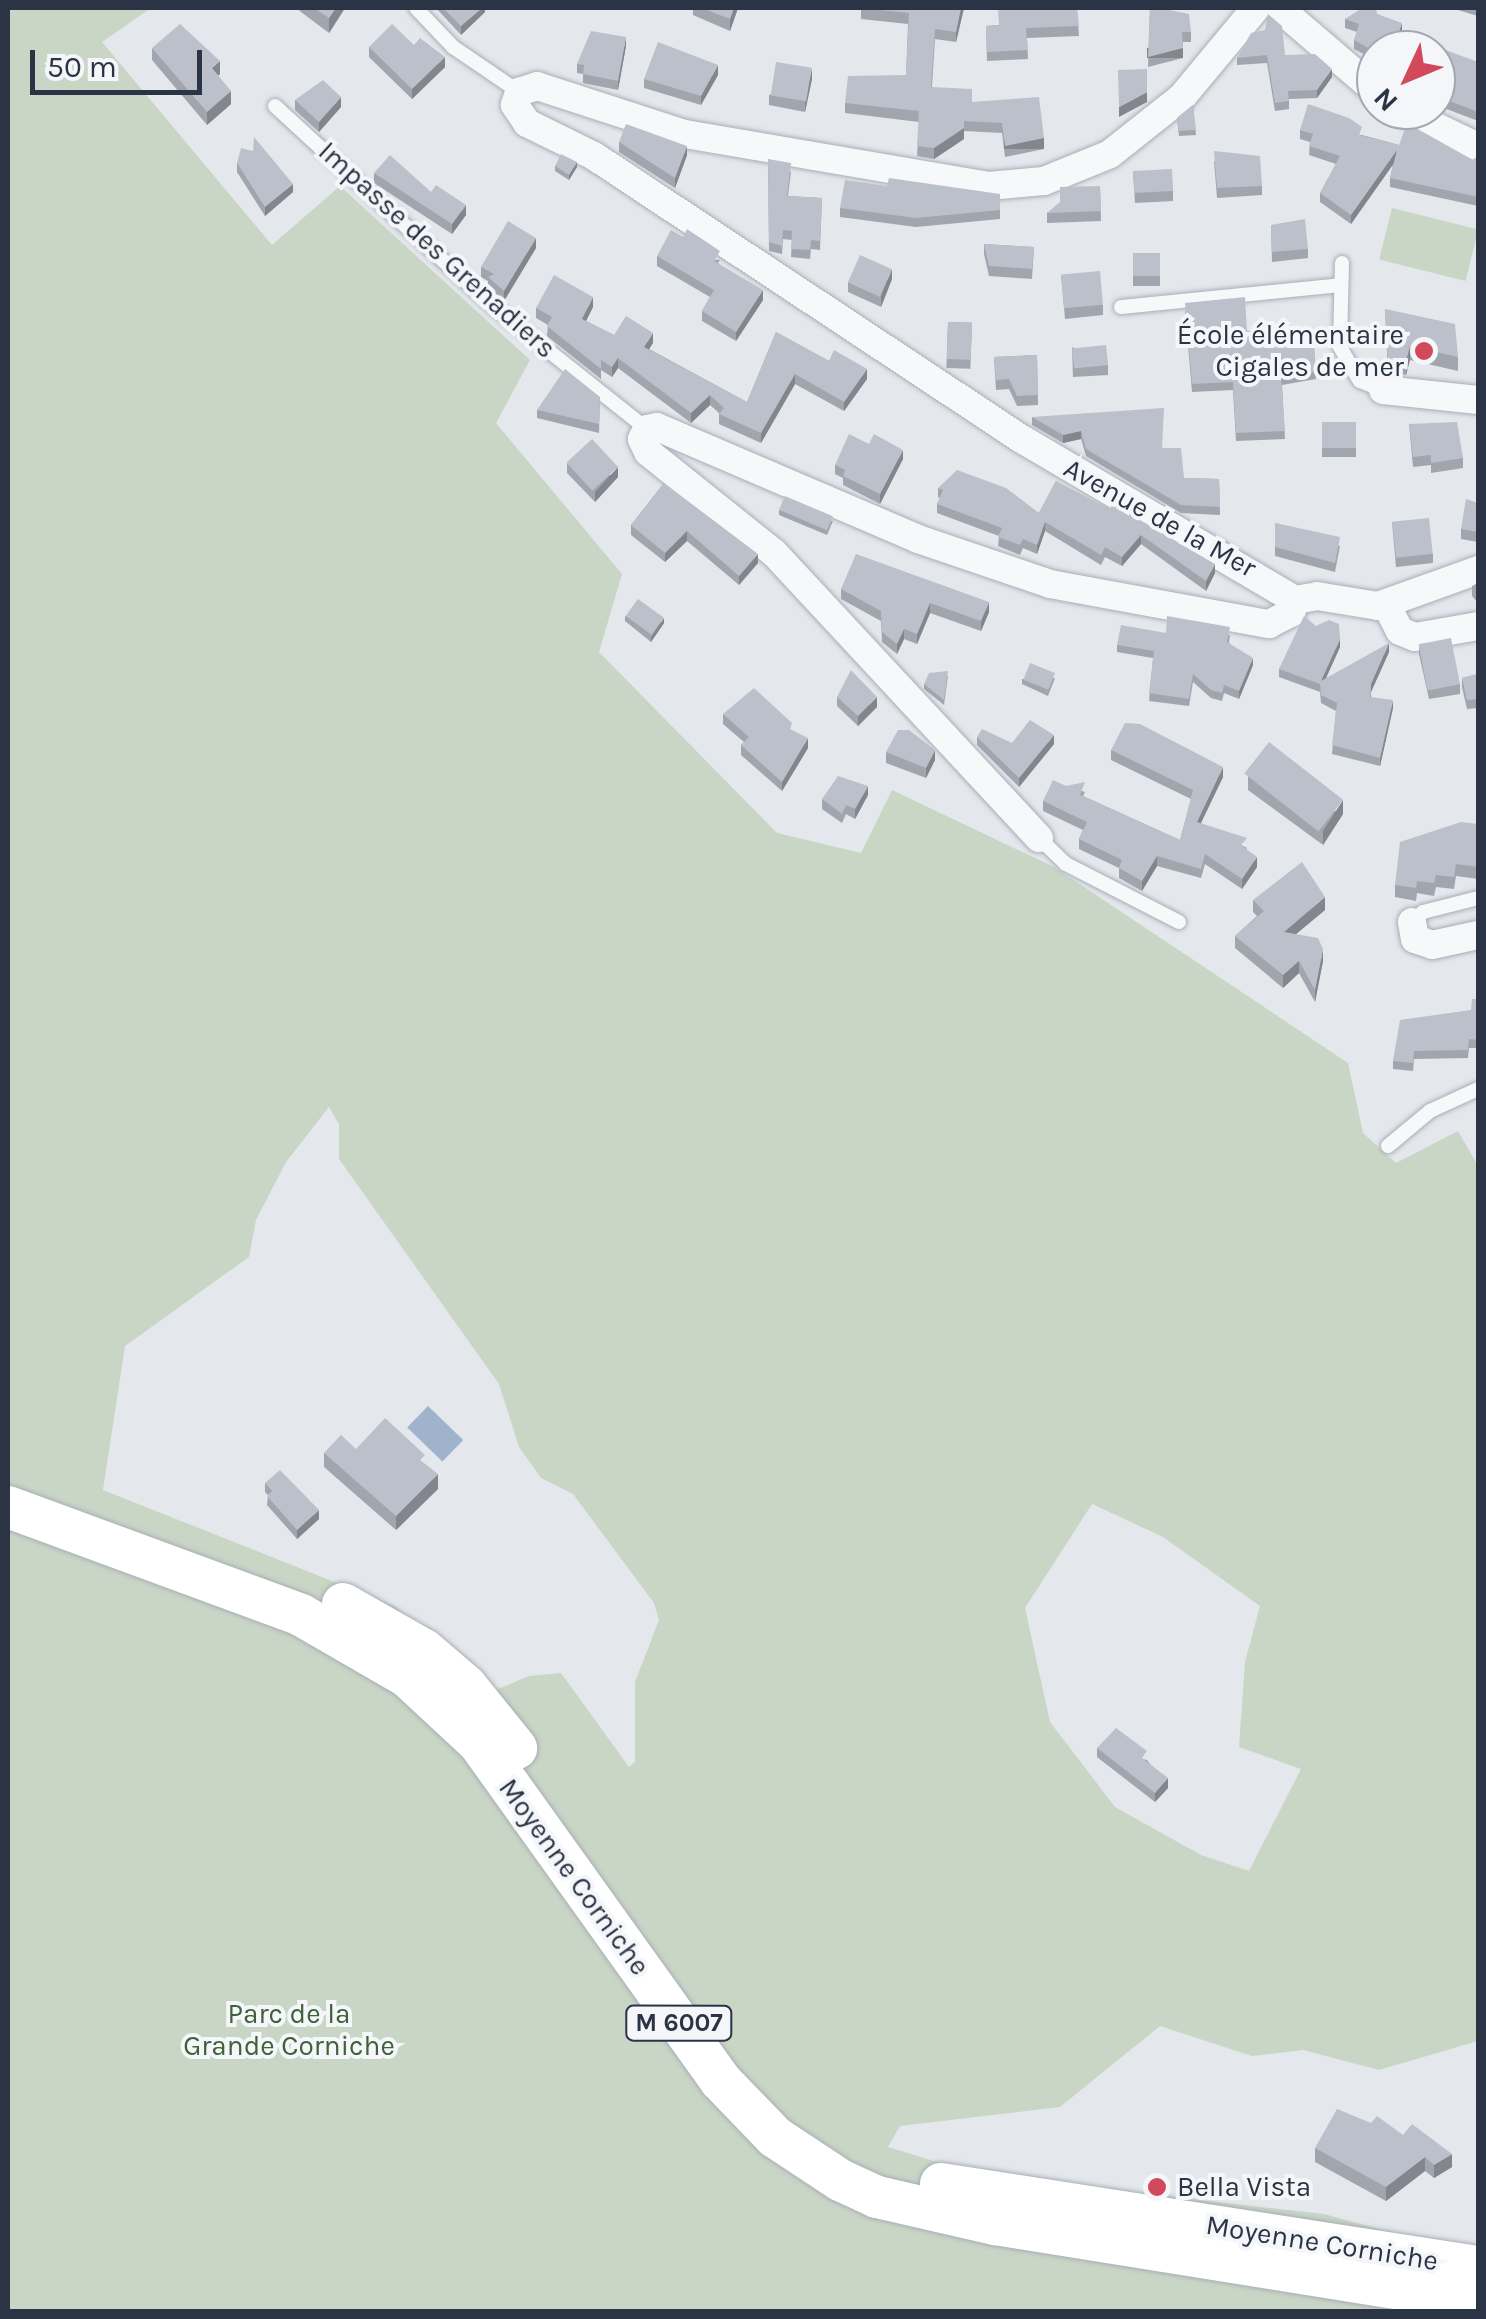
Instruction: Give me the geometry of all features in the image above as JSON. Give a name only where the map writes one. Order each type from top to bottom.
[{"type":"main road","name":"Moyenne Corniche","points":[[8,1481],[326,1597],[424,1650],[493,1716],[746,2071],[792,2115],[854,2157],[895,2174],[992,2193],[1478,2268]]},
{"type":"main road","name":"Moyenne Corniche","points":[[8,1507],[301,1614],[408,1677],[478,1743],[720,2080],[775,2137],[840,2180],[931,2212],[1478,2301]]},
{"type":"street","points":[[519,92],[538,86],[704,138],[988,186],[1044,182],[1110,154],[1182,97],[1263,9],[1356,76]]},
{"type":"street","name":"Avenue de la Mer","points":[[519,92],[515,105],[527,123],[594,156],[1023,440],[1295,600],[1291,613],[1268,624],[1050,584],[918,538],[657,427],[647,429]]},
{"type":"street","points":[[1442,130],[1478,147]]},
{"type":"street","points":[[1383,390],[1478,400]]},
{"type":"street","points":[[647,429],[648,452],[774,553],[1039,838]]},
{"type":"street","points":[[1295,600],[1317,596],[1382,605],[1478,570]]},
{"type":"street","points":[[1382,605],[1400,631],[1415,637],[1478,626]]},
{"type":"street","points":[[1412,922],[1415,939],[1432,946],[1478,934]]},
{"type":"lane","points":[[416,8],[453,47],[519,92]]},
{"type":"lane","name":"Impasse des Grenadiers","points":[[276,106],[496,309],[647,429]]},
{"type":"lane","points":[[1342,263],[1340,346],[1360,382],[1383,390]]},
{"type":"lane","points":[[1121,307],[1341,285]]},
{"type":"lane","points":[[1039,838],[1066,864],[1179,922]]},
{"type":"lane","points":[[1412,922],[1423,912],[1478,898]]},
{"type":"lane","points":[[1388,1146],[1430,1111],[1478,1089]]},
{"type":"lane","points":[[1332,2278],[1360,2297],[1429,2312]]},
{"type":"green space","name":"Parc de la Grande Corniche","points":[[8,8],[151,8],[102,42],[272,245],[340,186],[530,360],[496,423],[622,574],[599,652],[777,833],[861,853],[892,790],[1054,867],[1348,1063],[1363,1133],[1396,1163],[1458,1131],[1478,1166],[1478,2041],[1379,2070],[1303,2050],[1252,2056],[1160,2026],[1060,2107],[900,2126],[888,2147],[954,2167],[1048,2183],[1324,2214],[1459,2251],[1478,2311],[8,2312]],"holes":[[[329,1107],[339,1124],[339,1159],[499,1384],[519,1447],[541,1478],[573,1494],[654,1603],[659,1620],[635,1682],[635,1762],[629,1767],[561,1673],[529,1676],[491,1692],[395,1606],[103,1490],[125,1346],[249,1257],[256,1220],[286,1162]],[[1092,1504],[1163,1537],[1260,1606],[1245,1662],[1239,1747],[1301,1769],[1249,1871],[1201,1855],[1115,1807],[1050,1722],[1025,1608]]]},
{"type":"green space","points":[[1392,208],[1478,229],[1466,281],[1379,259]]},
{"type":"water","points":[[428,1406],[463,1440],[442,1462],[407,1428]]},
{"type":"building","points":[[314,8],[336,8],[329,18]]},
{"type":"building","points":[[443,8],[482,8],[461,26]]},
{"type":"building","points":[[702,8],[734,8],[730,19]]},
{"type":"building","points":[[861,8],[961,8],[956,32],[935,29],[931,87],[972,89],[972,102],[1039,97],[1044,138],[1005,146],[1002,123],[964,121],[964,128],[934,148],[917,146],[919,111],[845,103],[848,76],[906,75],[909,13]]},
{"type":"building","points":[[998,8],[1077,8],[1079,26],[1026,28],[1028,50],[987,52],[986,26],[999,25]]},
{"type":"building","points":[[1150,8],[1189,14],[1191,32],[1182,32],[1183,48],[1148,57]]},
{"type":"building","points":[[1362,8],[1376,8],[1377,14],[1402,23],[1399,30],[1357,30],[1359,24],[1345,19]]},
{"type":"building","points":[[1268,14],[1282,26],[1285,55],[1315,54],[1332,69],[1317,90],[1288,91],[1289,101],[1275,103],[1267,55],[1237,58],[1251,33],[1265,30]]},
{"type":"building","points":[[180,24],[220,61],[212,68],[231,91],[207,112],[152,48]]},
{"type":"building","points":[[392,24],[414,45],[420,38],[445,57],[412,89],[369,47]]},
{"type":"building","points":[[591,31],[626,37],[618,81],[583,74],[584,65],[577,64]]},
{"type":"building","points":[[658,42],[718,65],[701,96],[644,79]]},
{"type":"building","points":[[1456,54],[1478,62],[1478,112],[1456,104]]},
{"type":"building","points":[[776,62],[812,68],[806,101],[771,96]]},
{"type":"building","points":[[1147,69],[1147,92],[1119,107],[1118,70]]},
{"type":"building","points":[[323,80],[341,97],[319,122],[295,100]]},
{"type":"building","points":[[1308,104],[1349,118],[1356,123],[1356,130],[1361,130],[1359,135],[1399,145],[1404,130],[1419,130],[1473,160],[1478,156],[1478,197],[1390,178],[1397,150],[1351,215],[1320,193],[1340,156],[1309,146],[1313,134],[1300,130]]},
{"type":"building","points":[[1193,105],[1196,130],[1179,131],[1177,118]]},
{"type":"building","points":[[626,124],[687,146],[675,178],[619,142]]},
{"type":"building","points":[[254,137],[293,184],[265,207],[237,163],[241,148],[253,151]]},
{"type":"building","points":[[1214,151],[1260,156],[1262,186],[1217,188]]},
{"type":"building","points":[[561,154],[577,162],[569,175],[555,166]]},
{"type":"building","points":[[390,155],[431,192],[436,185],[466,205],[452,224],[374,173]]},
{"type":"building","points":[[768,159],[791,163],[787,196],[822,198],[820,241],[811,240],[810,250],[791,249],[792,231],[783,230],[782,246],[769,242]]},
{"type":"building","points":[[1172,169],[1173,191],[1134,193],[1133,171]]},
{"type":"building","points":[[889,178],[1000,194],[1000,210],[916,218],[840,208],[845,180],[887,186]]},
{"type":"building","points":[[1100,186],[1101,211],[1047,213],[1060,202],[1060,187]]},
{"type":"building","points":[[1305,219],[1308,249],[1272,252],[1271,225]]},
{"type":"building","points":[[508,221],[536,238],[504,291],[488,277],[494,274],[481,267]]},
{"type":"building","points":[[687,229],[720,251],[714,261],[763,290],[736,332],[702,311],[714,290],[657,256],[671,230],[683,237]]},
{"type":"building","points":[[984,244],[1034,247],[1032,269],[989,266]]},
{"type":"building","points":[[1133,253],[1160,253],[1160,276],[1133,276]]},
{"type":"building","points":[[860,255],[892,269],[880,297],[848,282]]},
{"type":"building","points":[[1100,271],[1103,305],[1064,308],[1061,274]]},
{"type":"building","points":[[554,275],[593,297],[582,319],[614,335],[626,316],[653,333],[644,347],[747,402],[776,332],[829,361],[834,350],[867,369],[844,402],[795,374],[761,433],[719,414],[724,408],[710,395],[691,413],[618,358],[612,367],[601,360],[601,369],[547,326],[552,317],[536,308]]},
{"type":"building","points":[[1245,297],[1247,331],[1263,331],[1264,341],[1304,339],[1304,346],[1314,346],[1316,371],[1281,377],[1285,431],[1236,433],[1233,382],[1192,384],[1185,303]]},
{"type":"building","points":[[1385,309],[1455,324],[1458,357],[1410,346],[1406,361],[1388,359]]},
{"type":"building","points":[[948,322],[972,323],[971,360],[947,359]]},
{"type":"building","points":[[1106,345],[1108,365],[1074,368],[1072,349]]},
{"type":"building","points":[[1037,355],[1038,395],[1017,396],[1009,379],[996,380],[994,357]]},
{"type":"building","points":[[565,369],[600,397],[599,424],[537,410]]},
{"type":"building","points":[[1164,408],[1162,448],[1181,448],[1184,478],[1219,479],[1220,507],[1181,505],[1086,449],[1081,431],[1063,435],[1032,417]]},
{"type":"building","points":[[1322,422],[1356,422],[1356,448],[1322,448]]},
{"type":"building","points":[[1457,422],[1463,458],[1431,463],[1431,455],[1413,457],[1409,424]]},
{"type":"building","points":[[849,434],[869,444],[874,434],[903,450],[880,494],[843,476],[845,470],[835,465]]},
{"type":"building","points":[[592,439],[618,467],[592,491],[566,463]]},
{"type":"building","points":[[957,470],[1006,488],[1039,513],[1056,481],[1110,509],[1113,504],[1215,564],[1206,581],[1141,535],[1122,557],[1105,547],[1101,555],[1045,522],[1037,545],[1023,539],[1020,545],[998,537],[1002,528],[937,504],[943,490],[938,488]]},
{"type":"building","points":[[664,483],[758,554],[739,576],[687,531],[665,553],[631,525]]},
{"type":"building","points":[[785,496],[833,516],[827,530],[779,510]]},
{"type":"building","points":[[1466,499],[1478,503],[1478,532],[1461,529]]},
{"type":"building","points":[[1429,518],[1433,554],[1396,558],[1392,522]]},
{"type":"building","points":[[1275,523],[1340,537],[1335,563],[1275,547]]},
{"type":"building","points":[[856,554],[989,602],[981,621],[930,603],[917,634],[904,629],[897,644],[882,632],[881,611],[841,589]]},
{"type":"building","points":[[638,599],[664,618],[652,635],[626,616]]},
{"type":"building","points":[[1167,616],[1230,627],[1227,642],[1253,658],[1239,691],[1224,685],[1222,693],[1211,690],[1193,674],[1189,699],[1149,693],[1154,651],[1117,645],[1121,625],[1166,633]]},
{"type":"building","points":[[1304,616],[1316,626],[1329,620],[1339,624],[1340,639],[1321,681],[1389,643],[1371,684],[1370,697],[1393,700],[1380,758],[1332,745],[1337,703],[1321,695],[1320,684],[1279,669]]},
{"type":"building","points":[[1451,638],[1460,684],[1428,690],[1419,644]]},
{"type":"building","points":[[1030,663],[1055,673],[1048,690],[1023,680]]},
{"type":"building","points":[[851,670],[877,697],[858,716],[837,697]]},
{"type":"building","points":[[948,671],[944,700],[924,684],[929,673]]},
{"type":"building","points":[[1478,674],[1478,699],[1467,700],[1462,678]]},
{"type":"building","points":[[754,688],[792,723],[790,729],[808,738],[782,782],[741,745],[749,737],[723,714]]},
{"type":"building","points":[[1030,720],[1054,735],[1019,778],[977,737],[982,729],[1012,743]]},
{"type":"building","points":[[1125,723],[1140,724],[1223,767],[1197,822],[1247,838],[1241,845],[1257,857],[1242,879],[1205,854],[1201,869],[1157,856],[1142,881],[1119,868],[1122,860],[1079,839],[1087,822],[1043,801],[1053,780],[1066,786],[1085,782],[1080,795],[1180,840],[1193,790],[1111,750]]},
{"type":"building","points":[[898,730],[909,730],[935,750],[926,768],[886,752]]},
{"type":"building","points":[[1269,742],[1343,800],[1318,831],[1244,774]]},
{"type":"building","points":[[838,776],[868,786],[855,809],[846,805],[842,814],[822,799]]},
{"type":"building","points":[[1461,822],[1478,824],[1478,867],[1456,864],[1454,877],[1436,875],[1434,883],[1417,881],[1416,888],[1395,885],[1400,842]]},
{"type":"building","points":[[1302,862],[1325,897],[1284,932],[1318,938],[1323,949],[1315,990],[1299,961],[1283,975],[1235,936],[1264,911],[1253,900]]},
{"type":"building","points":[[1472,999],[1478,999],[1478,1040],[1469,1039],[1468,1050],[1414,1051],[1413,1063],[1393,1061],[1400,1020],[1471,1010]]},
{"type":"building","points":[[385,1418],[425,1455],[420,1460],[438,1474],[396,1516],[324,1453],[341,1435],[356,1449]]},
{"type":"building","points":[[280,1470],[319,1510],[297,1530],[267,1496],[272,1491],[265,1483]]},
{"type":"building","points":[[1116,1728],[1147,1751],[1142,1758],[1168,1778],[1155,1793],[1097,1748]]},
{"type":"building","points":[[1337,2109],[1371,2123],[1377,2116],[1403,2135],[1412,2124],[1452,2154],[1434,2165],[1425,2157],[1386,2187],[1315,2148]]},
{"type":"place","name":"École élémentaire Cigales de mer","points":[[1424,351]]},
{"type":"place","name":"Bella Vista","points":[[1157,2187]]}]
